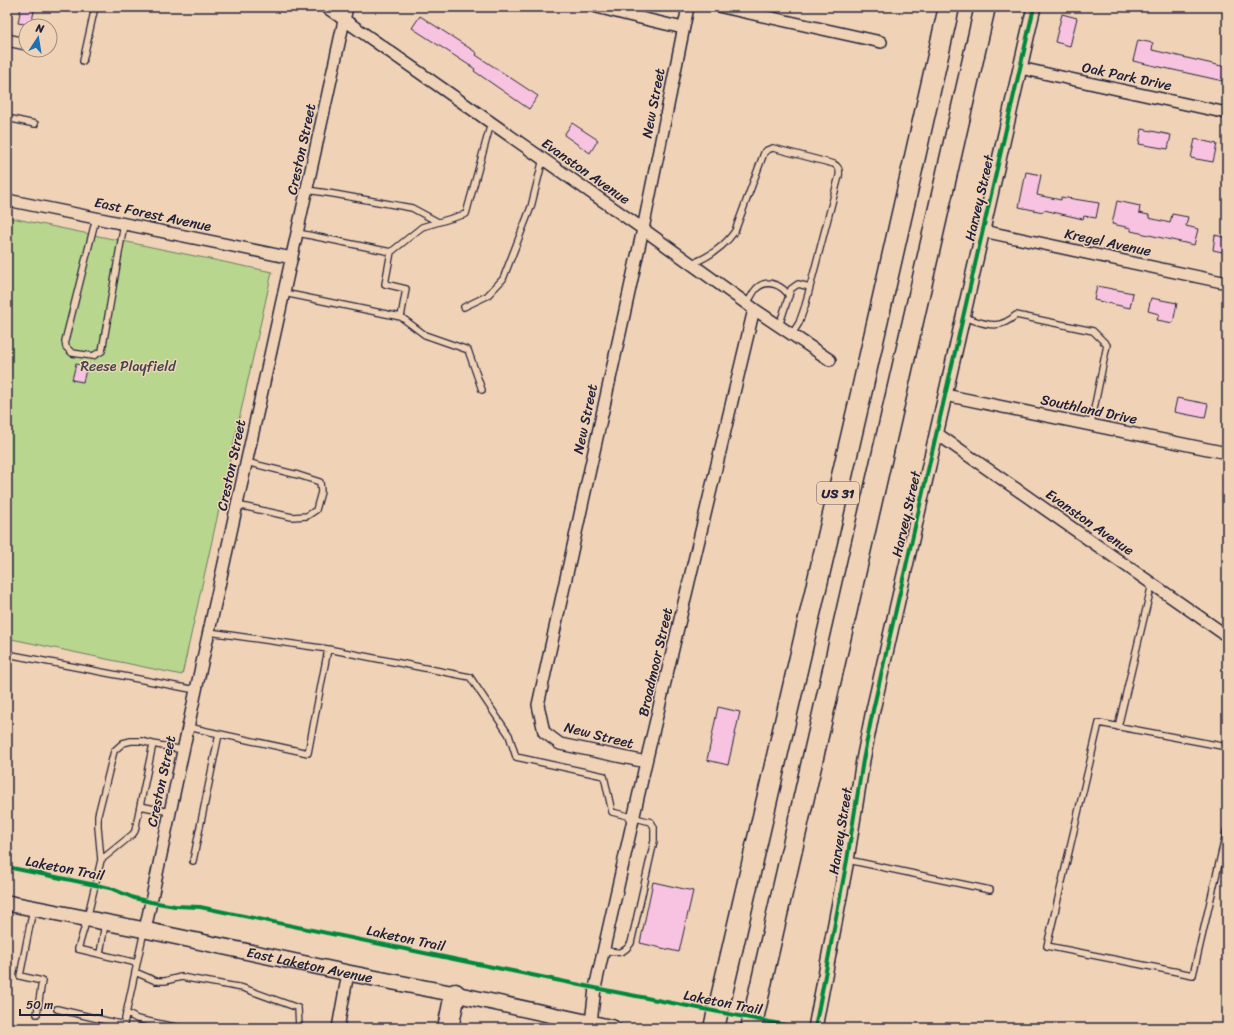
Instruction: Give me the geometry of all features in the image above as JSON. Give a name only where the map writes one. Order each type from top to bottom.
[{"type":"highway","name":"US 31","points":[[714,1028],[863,386],[948,7]]},
{"type":"highway","name":"US 31","points":[[751,1028],[765,986],[783,890],[985,7]]},
{"type":"highway","points":[[760,1028],[765,986]]},
{"type":"highway","points":[[448,1028],[455,994]]},
{"type":"highway","points":[[454,1028],[455,994]]},
{"type":"main road","name":"East Laketon Avenue","points":[[7,903],[145,930],[613,1028]]},
{"type":"street","name":"Evanston Avenue","points":[[326,7],[643,229],[750,306],[830,360]]},
{"type":"street","name":"Creston Street","points":[[145,930],[196,690],[347,7]]},
{"type":"street","points":[[597,7],[628,16],[683,28]]},
{"type":"street","name":"New Street","points":[[646,762],[560,744],[544,732],[538,704],[643,229],[688,7]]},
{"type":"street","points":[[722,7],[881,42]]},
{"type":"street","name":"Harvey Street","points":[[815,1028],[847,860],[862,760],[1034,7]]},
{"type":"street","points":[[7,40],[18,42]]},
{"type":"street","name":"Oak Park Drive","points":[[1020,68],[1227,113]]},
{"type":"street","name":"East Forest Avenue","points":[[7,200],[292,258]]},
{"type":"street","name":"Kregel Avenue","points":[[983,231],[1227,283]]},
{"type":"street","name":"Broadmoor Street","points":[[591,1023],[595,988],[750,306]]},
{"type":"street","name":"Southland Drive","points":[[945,394],[1227,453]]},
{"type":"street","name":"Evanston Avenue","points":[[936,433],[1227,636]]},
{"type":"street","points":[[338,1028],[348,973]]},
{"type":"lane","points":[[83,61],[95,7]]},
{"type":"lane","points":[[7,118],[35,124]]},
{"type":"lane","points":[[401,317],[406,289],[385,284],[391,252],[422,227],[466,214],[491,123]]},
{"type":"lane","points":[[691,264],[710,255],[729,239],[735,231],[764,153],[767,150],[773,148],[838,166],[840,171],[810,287],[801,319],[792,334]]},
{"type":"lane","points":[[464,307],[487,296],[503,279],[531,207],[543,159]]},
{"type":"lane","points":[[307,190],[412,208],[438,222]]},
{"type":"lane","points":[[96,218],[65,341],[66,347],[72,353],[93,356],[102,351],[124,224]]},
{"type":"lane","points":[[298,233],[391,252]]},
{"type":"lane","points":[[750,306],[757,288],[761,285],[766,284],[780,286],[789,296]]},
{"type":"lane","points":[[779,326],[791,290],[798,284],[810,287]]},
{"type":"lane","points":[[284,293],[401,317],[425,335],[468,350],[482,390]]},
{"type":"lane","points":[[963,316],[992,326],[1011,320],[1016,315],[1093,331],[1107,346],[1091,424]]},
{"type":"lane","points":[[237,505],[292,517],[307,516],[316,510],[321,492],[320,482],[246,462]]},
{"type":"lane","points":[[1118,727],[1152,584]]},
{"type":"lane","points":[[209,632],[328,649],[470,677],[509,734],[516,757],[604,776],[612,812],[651,822],[654,827],[654,841],[631,943],[626,950],[619,952],[604,950]]},
{"type":"lane","points":[[188,727],[308,753],[328,649]]},
{"type":"lane","points":[[7,654],[196,690]]},
{"type":"lane","points":[[1227,747],[1099,723],[1047,946],[1193,975],[1227,829]]},
{"type":"lane","points":[[193,861],[219,734]]},
{"type":"lane","points":[[137,963],[78,949],[88,919],[101,860],[98,815],[114,751],[123,743],[141,741],[183,750]]},
{"type":"lane","points":[[101,860],[133,834],[135,830],[153,744]]},
{"type":"lane","points":[[140,806],[170,812]]},
{"type":"lane","points":[[847,860],[990,890]]},
{"type":"lane","points":[[33,908],[20,976],[42,981],[37,1014]]},
{"type":"lane","points":[[100,954],[105,922]]},
{"type":"lane","points":[[57,1009],[124,1026],[145,930]]},
{"type":"lane","points":[[135,972],[156,981],[165,981],[181,976],[243,988],[298,1008],[299,1028]]},
{"type":"lane","points":[[126,1013],[137,1019],[180,1028]]},
{"type":"green space","name":"Reese Playfield","points":[[7,217],[272,272],[182,675],[7,638]]},
{"type":"building","points":[[21,7],[35,7],[33,18],[19,18]]},
{"type":"building","points":[[1062,14],[1077,18],[1070,46],[1055,42]]},
{"type":"building","points":[[420,16],[477,53],[476,55],[538,96],[529,109],[474,71],[475,69],[412,28]]},
{"type":"building","points":[[1138,40],[1153,43],[1152,50],[1226,67],[1223,81],[1133,61]]},
{"type":"building","points":[[572,123],[598,140],[590,153],[564,135]]},
{"type":"building","points":[[1142,129],[1171,135],[1168,149],[1139,144]]},
{"type":"building","points":[[1195,139],[1217,144],[1213,162],[1191,158]]},
{"type":"building","points":[[1026,172],[1041,175],[1037,195],[1061,200],[1061,197],[1099,203],[1096,218],[1084,216],[1083,219],[1044,210],[1043,212],[1019,207]]},
{"type":"building","points":[[1117,201],[1140,206],[1139,213],[1149,215],[1149,218],[1170,223],[1172,214],[1188,217],[1186,226],[1198,229],[1194,245],[1131,231],[1131,228],[1112,224]]},
{"type":"building","points":[[1215,235],[1227,238],[1227,253],[1213,250]]},
{"type":"building","points":[[1097,286],[1133,293],[1130,308],[1094,300]]},
{"type":"building","points":[[1151,298],[1177,303],[1173,323],[1157,320],[1159,314],[1148,311]]},
{"type":"building","points":[[76,364],[87,366],[83,382],[72,380]]},
{"type":"building","points":[[1177,398],[1208,404],[1205,418],[1174,412]]},
{"type":"building","points":[[718,707],[740,712],[728,765],[707,760]]},
{"type":"building","points":[[653,882],[693,891],[679,952],[640,943]]},
{"type":"cycle path","points":[[815,1028],[847,860],[863,760],[873,710],[1034,7]]},
{"type":"cycle path","name":"Laketon Trail","points":[[7,867],[110,888],[134,898],[151,902],[175,906],[200,907],[595,988],[801,1028]]}]
